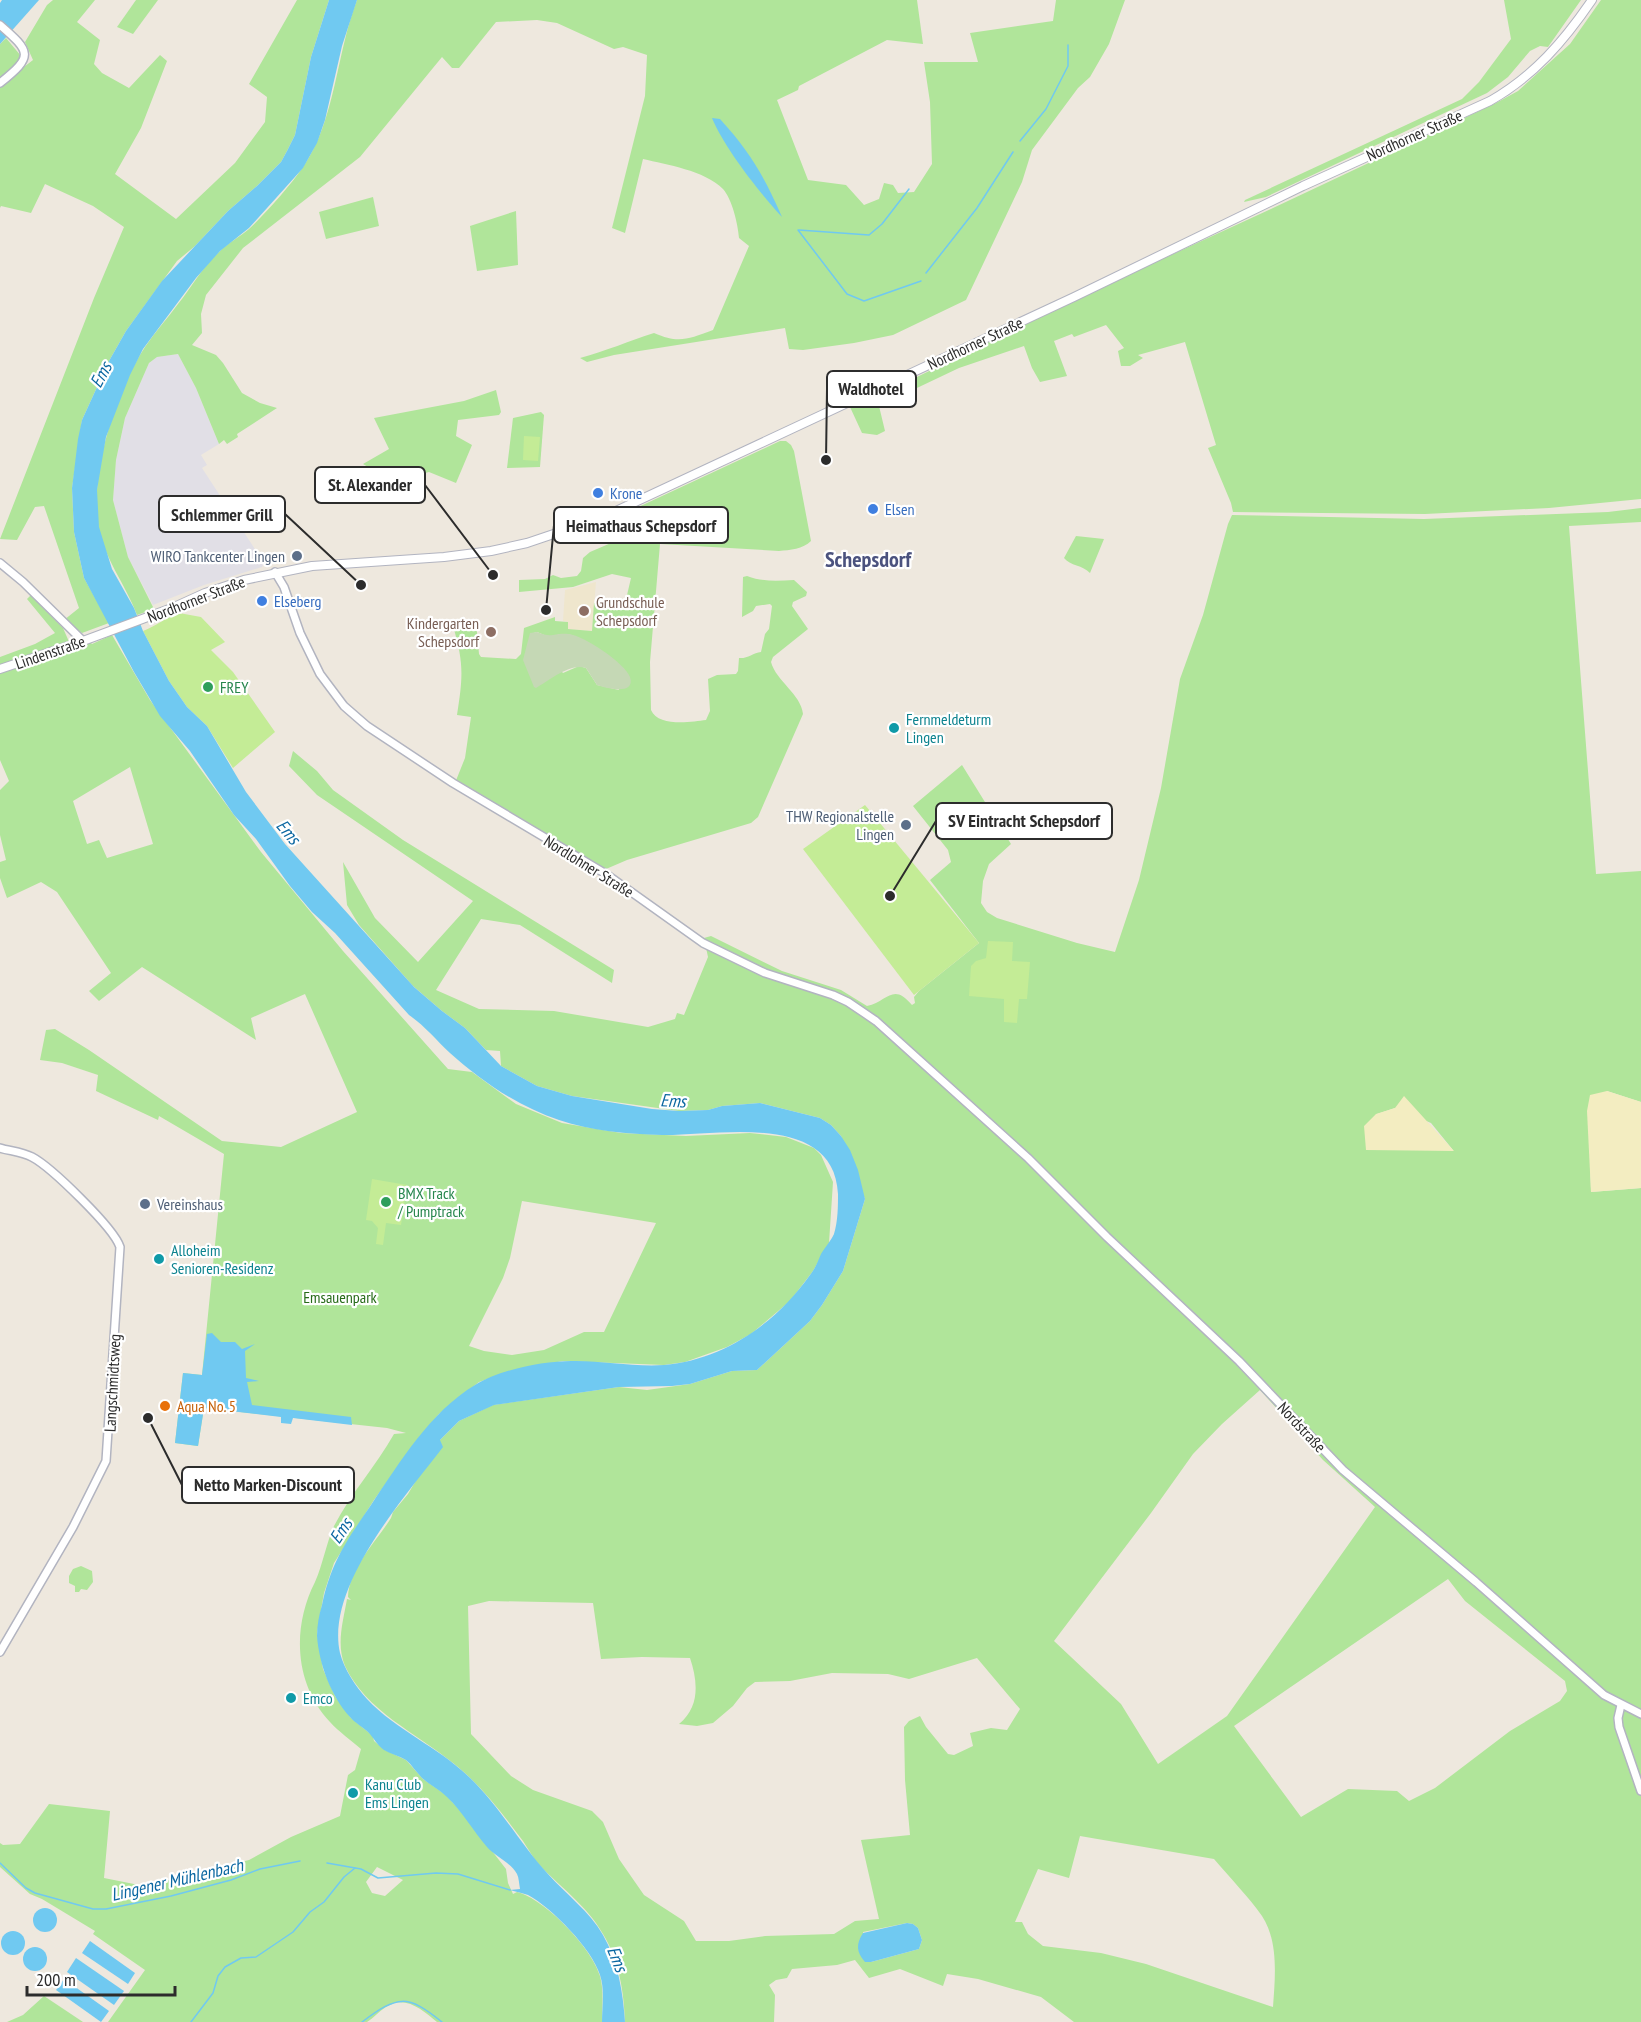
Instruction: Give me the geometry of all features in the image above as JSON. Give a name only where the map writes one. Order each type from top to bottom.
[{"type":"main road","name":"Nordhorner Straße","points":[[100,634],[205,593],[275,572],[312,566],[469,554],[527,543],[601,519],[1314,181],[1490,101],[1540,66],[1573,29],[1592,0]]},
{"type":"main road","name":"Lindenstraße","points":[[0,669],[100,634]]},
{"type":"street","points":[[0,26],[24,49],[22,63],[0,83]]},
{"type":"street","points":[[0,563],[23,582],[82,641]]},
{"type":"street","name":"Nordlohner Straße","points":[[275,572],[284,587],[300,633],[320,674],[344,706],[367,726],[453,783],[606,874],[684,931],[712,948],[765,973],[821,989],[856,1007],[911,1051],[983,1117]]},
{"type":"street","name":"Nordstraße","points":[[983,1117],[1239,1361],[1343,1470],[1476,1582],[1604,1695],[1641,1714]]},
{"type":"street","name":"Langschmidtsweg","points":[[0,1148],[30,1156],[51,1171],[80,1198],[116,1238],[120,1247],[106,1461],[73,1527],[0,1652]]},
{"type":"street","points":[[1621,1705],[1618,1718],[1619,1727],[1641,1791]]},
{"type":"shaded area","points":[[178,354],[196,388],[219,444],[201,455],[207,465],[202,468],[264,563],[262,567],[204,585],[153,605],[128,557],[113,500],[116,460],[125,418],[149,363],[157,357]]},
{"type":"shaded area","points":[[596,582],[592,631],[568,629],[568,622],[563,621],[565,590]]},
{"type":"green space","points":[[53,0],[95,0],[77,22],[100,40],[94,64],[102,73],[129,88],[160,55],[167,61],[141,128],[115,174],[176,219],[235,163],[265,122],[267,97],[249,84],[297,0],[329,0],[311,57],[295,135],[281,162],[177,261],[126,331],[109,361],[82,420],[72,488],[74,532],[84,578],[109,623],[82,633],[64,620],[79,608],[44,506],[35,507],[17,540],[0,539],[124,227],[93,206],[45,184],[31,213],[1,206],[0,208],[0,44],[6,38],[21,56],[2,84],[33,60],[25,42],[47,5]]},
{"type":"green space","points":[[136,0],[158,0],[133,34],[117,27]]},
{"type":"green space","points":[[357,0],[917,0],[923,44],[887,40],[777,100],[808,180],[846,185],[864,205],[879,199],[884,183],[893,185],[898,193],[914,192],[932,164],[930,102],[924,62],[978,62],[970,33],[1053,21],[1056,0],[1125,0],[1109,44],[1090,77],[1078,88],[1032,150],[1022,182],[966,300],[893,335],[854,343],[803,350],[789,349],[785,328],[614,355],[587,362],[580,358],[654,333],[684,339],[713,330],[749,246],[739,238],[732,205],[723,189],[696,173],[643,159],[625,233],[612,228],[645,96],[647,55],[623,47],[614,49],[557,23],[537,20],[496,22],[459,68],[452,68],[442,57],[360,157],[243,248],[206,295],[201,314],[202,333],[192,345],[216,355],[242,393],[260,403],[277,408],[237,434],[238,437],[227,444],[224,440],[219,444],[196,388],[178,354],[157,357],[149,363],[125,418],[116,460],[113,500],[128,557],[154,609],[137,615],[110,560],[98,524],[98,481],[115,409],[134,365],[145,347],[203,270],[223,248],[246,232],[263,215],[303,167],[314,148],[329,107],[344,42]]},
{"type":"green space","points":[[1504,0],[1581,0],[1548,47],[1540,46],[1530,51],[1508,77],[1487,93],[1266,197],[1244,202],[1462,99],[1479,82],[1511,39]]},
{"type":"green space","points":[[1601,0],[1641,0],[1641,499],[1549,508],[1425,514],[1233,512],[1208,448],[1216,445],[1185,342],[1138,355],[1143,358],[1130,366],[1121,366],[1118,351],[1124,348],[1106,325],[1074,337],[1072,334],[1054,341],[1067,376],[1040,382],[1024,346],[959,368],[879,406],[885,431],[877,435],[862,433],[850,407],[882,394],[1108,284],[1518,91],[1570,44]]},
{"type":"green space","points":[[373,197],[379,226],[326,239],[319,212]]},
{"type":"green space","points":[[516,211],[518,265],[477,271],[470,226]]},
{"type":"green space","points":[[496,390],[501,412],[499,415],[458,420],[456,436],[472,445],[456,483],[429,472],[393,482],[363,464],[389,449],[374,418],[464,401]]},
{"type":"green space","points":[[541,412],[544,415],[540,467],[507,468],[513,418]]},
{"type":"green space","points":[[524,436],[540,437],[538,461],[523,460]]},
{"type":"green space","points":[[780,441],[786,441],[791,445],[811,541],[808,544],[796,549],[779,551],[660,544],[650,662],[651,710],[660,719],[668,721],[706,720],[710,711],[708,679],[717,675],[736,674],[739,658],[761,652],[765,634],[769,629],[772,606],[770,604],[756,606],[753,611],[742,617],[743,577],[747,576],[764,580],[794,580],[807,592],[806,596],[793,602],[792,606],[808,629],[773,657],[771,662],[778,675],[798,700],[803,714],[758,817],[751,823],[627,860],[606,869],[455,783],[465,758],[471,717],[457,715],[461,670],[453,626],[476,622],[481,657],[516,659],[521,654],[524,628],[555,617],[555,621],[568,622],[568,629],[592,631],[594,603],[624,608],[631,578],[612,574],[573,587],[519,592],[519,580],[545,579],[553,575],[561,578],[577,576],[581,571],[583,558],[590,552],[632,534],[629,515],[632,510]],"holes":[[[537,632],[549,637],[561,634],[572,635],[603,652],[619,690],[597,685],[586,668],[579,666],[563,673],[530,634]]]},
{"type":"green space","points":[[1641,508],[1641,522],[1569,526],[1596,874],[1641,871],[1641,1102],[1607,1091],[1590,1156],[1591,1192],[1641,1188],[1641,2022],[1074,2022],[1041,1997],[978,1979],[947,1974],[943,1986],[900,1969],[869,1978],[855,1960],[837,1965],[792,1969],[787,1978],[776,1980],[769,1985],[775,1995],[774,2022],[625,2022],[617,1965],[608,1944],[589,1914],[535,1860],[507,1820],[472,1780],[439,1752],[379,1709],[354,1682],[345,1666],[341,1649],[341,1633],[347,1599],[351,1600],[348,1597],[350,1586],[364,1556],[393,1512],[408,1494],[440,1440],[459,1421],[493,1405],[619,1387],[647,1390],[690,1384],[732,1371],[757,1370],[810,1321],[822,1305],[843,1271],[865,1199],[841,1136],[831,1125],[820,1118],[760,1103],[722,1106],[708,1110],[679,1111],[572,1096],[537,1086],[501,1066],[500,1051],[486,1050],[465,1028],[413,986],[359,925],[347,905],[343,862],[375,918],[418,962],[473,901],[317,795],[289,766],[293,751],[317,771],[333,790],[403,840],[614,970],[612,983],[520,925],[481,919],[436,990],[479,1009],[554,1011],[648,1027],[675,1019],[677,1013],[684,1015],[708,957],[704,938],[711,936],[782,971],[841,990],[867,1006],[895,994],[905,998],[912,1005],[919,991],[979,943],[930,880],[951,862],[948,850],[913,806],[962,765],[1011,844],[989,864],[983,881],[981,903],[987,912],[997,918],[1077,943],[1115,952],[1139,880],[1161,788],[1180,679],[1203,615],[1232,515],[1424,519],[1608,512]],"holes":[[[1395,1108],[1431,1123],[1453,1150],[1377,1114]],[[1260,1390],[1323,1460],[1375,1507],[1227,1716],[1158,1764],[1121,1704],[1054,1641],[1193,1454]],[[1448,1579],[1465,1601],[1565,1681],[1567,1691],[1560,1701],[1510,1731],[1435,1788],[1409,1801],[1397,1791],[1348,1789],[1301,1817],[1234,1726]],[[489,1601],[593,1603],[601,1659],[690,1658],[696,1685],[694,1702],[691,1710],[679,1724],[697,1726],[713,1723],[733,1706],[747,1688],[755,1682],[790,1681],[832,1673],[888,1674],[909,1679],[977,1658],[1020,1709],[1007,1730],[991,1728],[970,1733],[973,1746],[954,1755],[948,1754],[920,1716],[909,1721],[904,1727],[905,1780],[910,1835],[861,1840],[879,1919],[855,1921],[834,1934],[696,1941],[684,1921],[644,1895],[619,1859],[603,1822],[592,1811],[533,1790],[511,1776],[471,1734],[468,1606]],[[1080,1836],[1214,1859],[1251,1901],[1267,1926],[1275,1960],[1273,2007],[1146,1964],[1101,1953],[1043,1946],[1028,1934],[1022,1922],[1015,1922],[1038,1869],[1069,1878]],[[907,1923],[918,1928],[922,1940],[919,1949],[865,1962],[863,1932]]]},
{"type":"green space","points":[[1076,536],[1104,539],[1090,573],[1064,558]]},
{"type":"green space","name":"Emsauenpark","points":[[31,595],[63,628],[70,644],[86,638],[92,644],[112,635],[150,700],[261,852],[343,951],[448,1069],[472,1072],[516,1104],[562,1123],[621,1133],[686,1136],[750,1133],[786,1137],[814,1148],[821,1155],[833,1182],[829,1243],[813,1271],[790,1301],[751,1334],[727,1347],[685,1362],[664,1365],[563,1361],[514,1370],[479,1382],[439,1414],[417,1440],[374,1500],[334,1563],[324,1593],[317,1633],[323,1669],[335,1696],[351,1718],[373,1736],[374,1741],[385,1750],[406,1760],[423,1779],[446,1795],[464,1815],[506,1869],[508,1883],[513,1894],[517,1892],[541,1904],[578,1939],[588,1952],[600,1976],[602,2022],[437,2022],[413,2005],[400,2002],[386,2007],[367,2022],[108,2022],[145,1970],[93,1934],[95,1931],[30,1894],[0,1867],[0,1843],[3,1845],[20,1844],[49,1804],[110,1811],[104,1878],[144,1886],[249,1860],[291,1837],[340,1816],[348,1775],[355,1770],[361,1749],[330,1722],[318,1707],[309,1690],[300,1655],[303,1618],[334,1526],[394,1434],[406,1433],[387,1428],[204,1408],[198,1446],[175,1443],[183,1373],[202,1375],[224,1154],[159,1116],[158,1120],[96,1091],[98,1075],[62,1063],[40,1060],[46,1030],[55,1029],[89,1050],[222,1141],[281,1147],[357,1112],[305,994],[251,1018],[256,1040],[142,967],[99,1001],[89,991],[111,973],[57,892],[41,882],[7,898],[0,878],[0,862],[6,860],[0,835],[0,790],[9,781],[0,760],[0,657],[35,644],[55,633],[27,599]],"holes":[[[130,767],[153,844],[107,858],[99,840],[87,844],[73,801]],[[522,1201],[656,1223],[604,1332],[584,1332],[544,1350],[512,1355],[484,1351],[469,1346],[503,1278],[510,1258]],[[377,1867],[403,1880],[385,1896],[372,1893],[366,1882]]]},
{"type":"green space","name":"FREY","points":[[179,613],[201,617],[225,642],[211,650],[233,672],[275,732],[233,768],[207,726],[187,707],[169,681],[143,631]]},
{"type":"green space","points":[[537,632],[547,635],[569,634],[594,645],[627,671],[631,683],[624,689],[606,688],[597,685],[586,668],[580,667],[567,670],[536,688],[534,687],[523,660],[530,633]]},
{"type":"green space","points":[[865,805],[979,943],[914,995],[803,849]]},
{"type":"green space","points":[[988,941],[1013,942],[1012,961],[1030,962],[1027,999],[1019,999],[1017,1023],[1004,1022],[1004,999],[969,996],[971,966],[976,961],[986,958]]},
{"type":"green space","name":"BMX Track / Pumptrack","points":[[372,1179],[407,1185],[401,1225],[386,1223],[383,1245],[376,1244],[378,1228],[372,1221],[366,1220]]},
{"type":"green space","points":[[81,1566],[92,1571],[93,1582],[87,1590],[81,1589],[75,1592],[75,1586],[69,1583],[69,1576],[73,1569]]},
{"type":"green space","points":[[44,1996],[83,2022],[7,2022],[23,2015]]},
{"type":"sand","points":[[1607,1091],[1641,1102],[1641,1188],[1591,1192],[1587,1111],[1590,1095]]},
{"type":"sand","points":[[1404,1096],[1454,1151],[1366,1150],[1364,1126],[1376,1114],[1395,1108]]},
{"type":"water","points":[[2,0],[39,0],[0,44],[0,3]]},
{"type":"water","points":[[329,0],[357,0],[342,46],[325,120],[317,143],[303,168],[249,228],[220,251],[196,278],[143,349],[130,375],[106,437],[97,490],[99,527],[112,569],[134,608],[143,631],[169,681],[187,707],[207,726],[246,792],[285,844],[414,987],[465,1028],[501,1066],[537,1086],[572,1096],[679,1111],[708,1110],[722,1106],[760,1103],[820,1118],[831,1125],[850,1150],[865,1199],[843,1271],[822,1305],[810,1321],[757,1370],[732,1371],[690,1384],[619,1387],[494,1405],[459,1421],[440,1440],[443,1447],[390,1516],[372,1544],[344,1600],[339,1627],[340,1653],[355,1683],[378,1710],[444,1756],[479,1787],[538,1862],[598,1927],[616,1966],[625,2022],[602,2022],[603,1993],[600,1975],[589,1953],[570,1930],[538,1901],[528,1895],[510,1890],[520,1889],[517,1874],[511,1866],[487,1847],[453,1803],[422,1778],[406,1760],[382,1748],[343,1709],[323,1668],[317,1636],[320,1613],[330,1576],[347,1541],[417,1439],[430,1423],[459,1396],[498,1374],[538,1364],[576,1361],[664,1365],[686,1362],[728,1347],[747,1336],[781,1309],[812,1273],[834,1234],[838,1194],[831,1167],[816,1149],[795,1139],[768,1133],[662,1135],[584,1127],[529,1108],[501,1092],[462,1063],[409,1015],[335,933],[312,912],[256,839],[234,815],[190,751],[160,716],[84,578],[74,532],[72,488],[82,420],[109,361],[126,331],[162,281],[228,211],[281,162],[295,135],[311,57]]},
{"type":"water","points":[[712,118],[720,119],[740,142],[769,189],[782,217],[743,170]]},
{"type":"water","points":[[212,1333],[221,1342],[235,1342],[242,1349],[255,1344],[245,1351],[246,1378],[259,1381],[247,1382],[252,1405],[351,1417],[352,1425],[293,1418],[291,1424],[281,1423],[281,1417],[204,1408],[198,1446],[175,1443],[183,1373],[202,1375],[207,1334]]},
{"type":"water","points":[[45,1908],[54,1911],[57,1920],[54,1929],[45,1932],[36,1929],[33,1920],[36,1911]]},
{"type":"water","points":[[907,1923],[918,1928],[922,1940],[919,1949],[865,1962],[858,1948],[863,1933]]},
{"type":"water","points":[[13,1931],[22,1934],[25,1943],[22,1952],[13,1955],[4,1952],[1,1943],[4,1934]]},
{"type":"water","points":[[90,1941],[135,1973],[128,1984],[82,1953]]},
{"type":"water","points":[[35,1947],[44,1950],[47,1959],[44,1968],[35,1971],[26,1968],[23,1959],[26,1950]]},
{"type":"water","points":[[76,1958],[124,1991],[114,2005],[67,1972]]},
{"type":"water","points":[[64,1979],[109,2011],[101,2022],[56,1990]]},
{"type":"waterway","points":[[1020,141],[1046,109],[1068,66],[1068,45]]},
{"type":"waterway","points":[[926,273],[977,208],[1013,152]]},
{"type":"waterway","points":[[799,230],[869,235],[882,224],[909,189]]},
{"type":"waterway","points":[[798,230],[847,294],[864,301],[921,281]]},
{"type":"waterway","name":"Lingener Mühlenbach","points":[[0,1863],[26,1888],[35,1893],[93,1909],[106,1909],[171,1896],[231,1880],[260,1869],[300,1861]]},
{"type":"waterway","name":"Lingener Mühlenbach","points":[[327,1863],[361,1869],[378,1878],[436,1873],[458,1874],[510,1890]]},
{"type":"waterway","points":[[191,2022],[213,1993],[218,1976],[225,1967],[241,1958],[256,1957],[293,1932],[355,1868]]},
{"type":"waterway","points":[[362,2022],[385,2007],[402,2001],[420,2006],[442,2022]]},
{"type":"place","name":"Waldhotel","points":[[826,460]]},
{"type":"place","name":"Krone","points":[[598,493]]},
{"type":"place","name":"Elsen","points":[[873,509]]},
{"type":"place","name":"WIRO Tankcenter Lingen","points":[[297,556]]},
{"type":"place","name":"St. Alexander","points":[[493,575]]},
{"type":"place","name":"Schlemmer Grill","points":[[361,585]]},
{"type":"place","name":"Elseberg","points":[[262,601]]},
{"type":"place","name":"Heimathaus Schepsdorf","points":[[546,610]]},
{"type":"place","name":"Grundschule Schepsdorf","points":[[584,611]]},
{"type":"place","name":"Kindergarten Schepsdorf","points":[[491,632]]},
{"type":"place","name":"FREY","points":[[208,687]]},
{"type":"place","name":"Fernmeldeturm Lingen","points":[[894,728]]},
{"type":"place","name":"THW Regionalstelle Lingen","points":[[906,825]]},
{"type":"place","name":"SV Eintracht Schepsdorf","points":[[890,896]]},
{"type":"place","name":"BMX Track / Pumptrack","points":[[386,1202]]},
{"type":"place","name":"Vereinshaus","points":[[145,1204]]},
{"type":"place","name":"Alloheim Senioren-Residenz","points":[[159,1259]]},
{"type":"place","name":"Aqua No. 5","points":[[165,1406]]},
{"type":"place","name":"Netto Marken-Discount","points":[[148,1418]]},
{"type":"place","name":"Emco","points":[[291,1698]]},
{"type":"place","name":"Kanu Club Ems Lingen","points":[[353,1793]]},
{"type":"district","name":"Schepsdorf","points":[[868,559]]},
{"type":"water label","name":"Ems","points":[[101,375]]},
{"type":"water label","name":"Ems","points":[[288,832]]},
{"type":"water label","name":"Ems","points":[[673,1101]]},
{"type":"water label","name":"Ems","points":[[341,1531]]},
{"type":"water label","name":"Ems","points":[[617,1959]]}]
